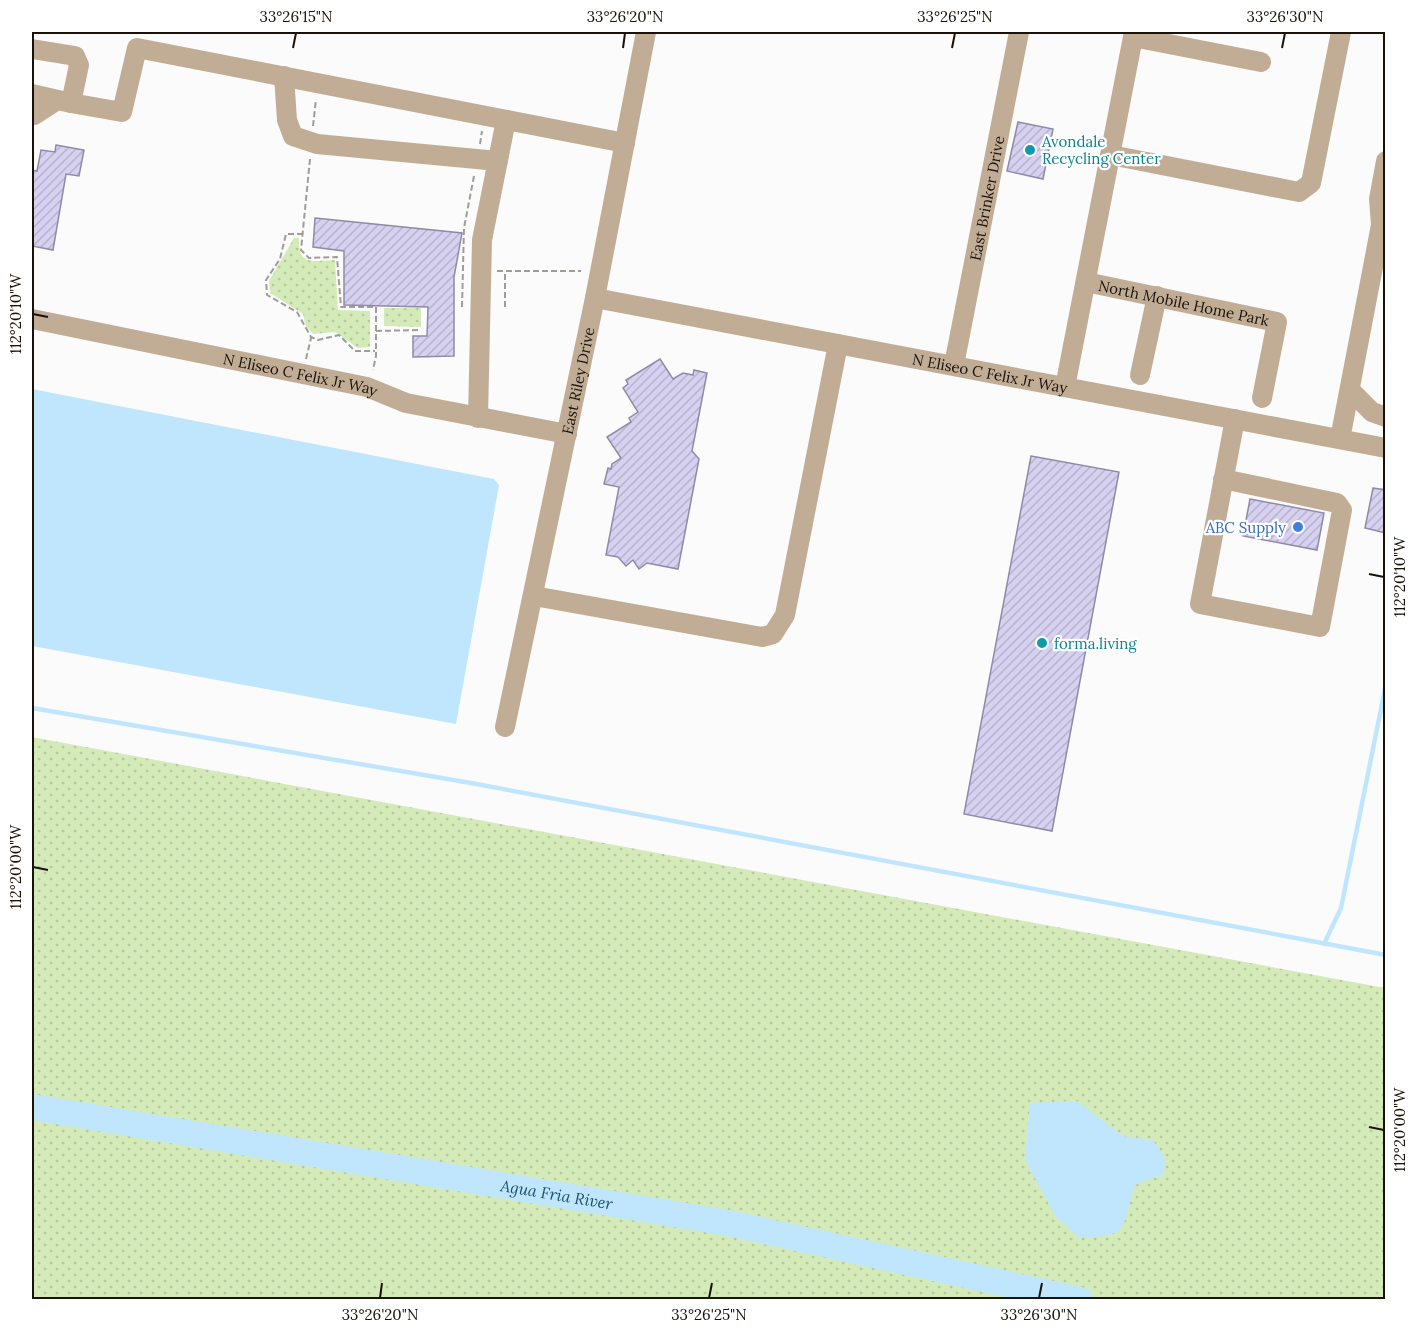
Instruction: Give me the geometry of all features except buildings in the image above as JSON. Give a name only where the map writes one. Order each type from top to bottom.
[{"type":"street","name":"East Riley Drive","points":[[505,727],[595,298],[646,32]]},
{"type":"street","name":"East Brinker Drive","points":[[954,365],[1019,32]]},
{"type":"street","points":[[1111,155],[1299,192],[1311,183],[1341,32]]},
{"type":"street","points":[[1065,387],[1134,34],[1261,62]]},
{"type":"street","points":[[32,94],[122,112],[137,48],[625,143]]},
{"type":"street","points":[[32,49],[75,56],[79,65],[64,101],[34,115]]},
{"type":"street","points":[[284,76],[287,120],[293,136],[312,143],[498,162]]},
{"type":"street","points":[[478,418],[483,240],[506,120]]},
{"type":"street","points":[[1340,440],[1383,226],[1378,199],[1386,161]]},
{"type":"street","name":"North Mobile Home Park","points":[[1086,282],[1277,322],[1262,398]]},
{"type":"street","points":[[1140,375],[1157,296]]},
{"type":"street","name":"N Eliseo C Felix Jr Way","points":[[595,298],[1386,448]]},
{"type":"street","name":"N Eliseo C Felix Jr Way","points":[[32,319],[367,387],[406,403],[567,434]]},
{"type":"street","points":[[534,596],[762,637],[773,634],[785,615],[838,344]]},
{"type":"street","points":[[1350,390],[1372,412],[1386,417]]},
{"type":"street","points":[[1223,479],[1337,503],[1342,510],[1320,627],[1200,604],[1223,479],[1235,419]]},
{"type":"path","points":[[316,99],[301,250],[309,258],[337,257],[341,307],[376,308],[372,376]]},
{"type":"path","points":[[482,130],[464,228],[462,271],[581,271]]},
{"type":"path","points":[[303,234],[286,234],[280,259],[269,271],[265,289],[269,297],[297,312],[311,338],[306,361]]},
{"type":"path","points":[[505,271],[505,307]]},
{"type":"path","points":[[376,331],[421,330]]},
{"type":"path","points":[[311,338],[318,340],[339,335],[355,351],[375,351]]},
{"type":"green space","points":[[294,238],[299,238],[299,247],[304,258],[313,261],[335,260],[338,310],[370,311],[370,347],[358,348],[335,332],[313,334],[306,326],[303,314],[270,293],[269,281]]},
{"type":"green space","points":[[384,308],[421,308],[421,327],[384,326]]},
{"type":"green space","points":[[32,737],[1385,988],[1385,1299],[32,1299]]},
{"type":"water","points":[[32,389],[494,479],[499,485],[456,724],[32,646]]},
{"type":"water","points":[[1077,1101],[1123,1136],[1153,1140],[1165,1158],[1164,1174],[1135,1185],[1125,1221],[1115,1233],[1107,1236],[1078,1237],[1056,1217],[1025,1160],[1030,1103]]},
{"type":"waterway","points":[[1324,944],[1341,908],[1386,684]]},
{"type":"waterway","points":[[32,708],[471,783],[1386,955]]},
{"type":"waterway","name":"Agua Fria River","points":[[32,1107],[728,1223],[1080,1300]]},
{"type":"place","name":"Avondale Recycling Center","points":[[1030,150]]},
{"type":"place","name":"ABC Supply","points":[[1298,527]]},
{"type":"place","name":"forma.living","points":[[1042,643]]}]
